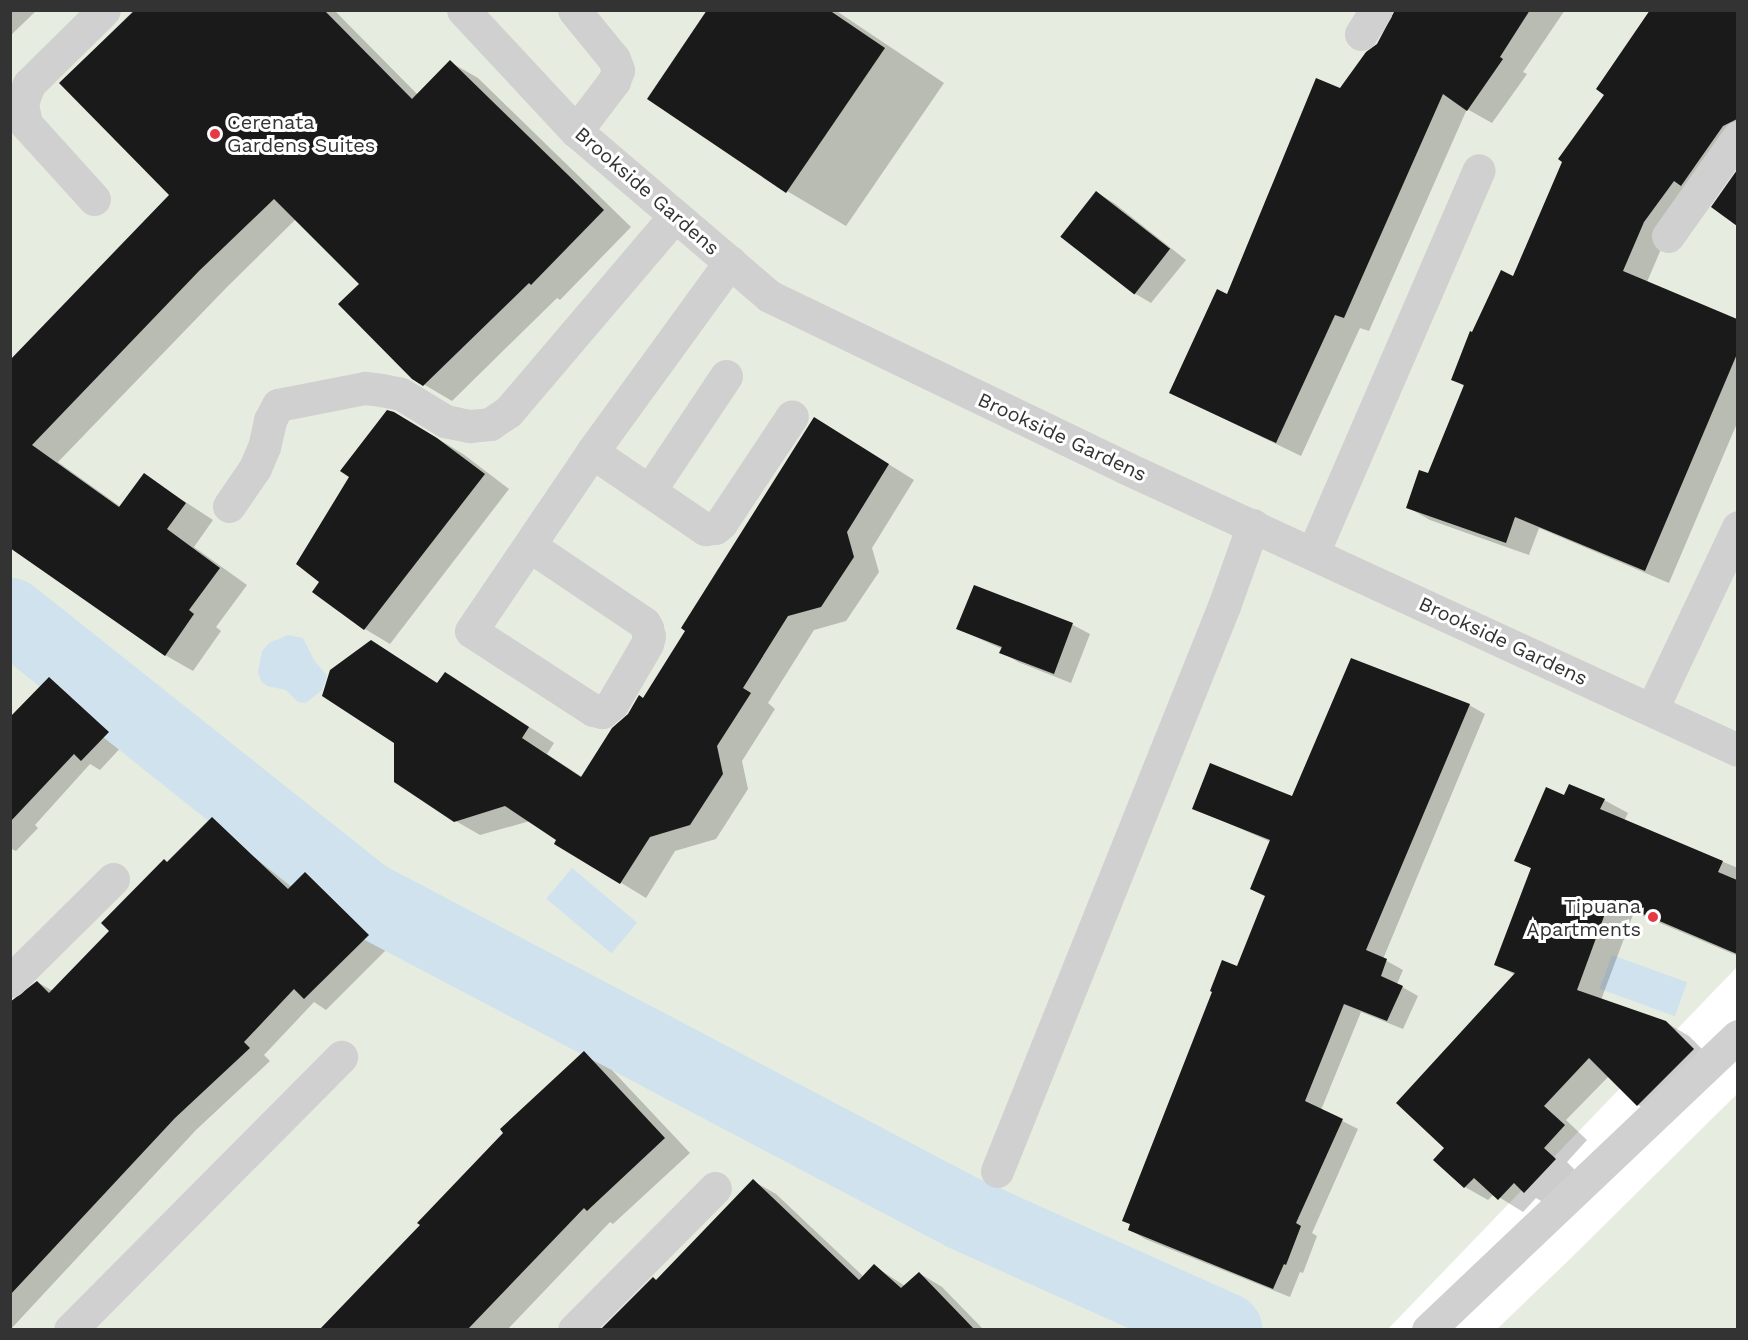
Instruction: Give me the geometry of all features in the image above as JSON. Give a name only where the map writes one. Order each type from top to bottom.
[{"type":"street","points":[[94,200],[26,123],[22,103],[29,84],[104,10]]},
{"type":"street","name":"Brookside Gardens","points":[[463,10],[576,130],[769,296],[1253,525],[1737,750]]},
{"type":"street","points":[[574,10],[614,59],[618,70],[614,81],[576,130]]},
{"type":"street","points":[[1668,236],[1737,137]]},
{"type":"street","points":[[1313,553],[1479,170]]},
{"type":"street","points":[[229,506],[255,468],[264,447],[270,420],[278,405],[365,388],[401,394],[445,421],[469,426],[490,424],[508,412],[675,216]]},
{"type":"street","points":[[530,546],[647,627],[648,644],[612,704],[602,712],[593,710],[471,631],[591,452],[730,262]]},
{"type":"street","points":[[650,490],[726,376]]},
{"type":"street","points":[[591,452],[705,529],[715,528],[792,416]]},
{"type":"street","points":[[997,1171],[1224,606],[1253,525]]},
{"type":"street","points":[[1652,709],[1737,527]]},
{"type":"street","points":[[10,981],[113,879]]},
{"type":"street","points":[[1428,1329],[1737,1036]]},
{"type":"street","points":[[70,1329],[341,1056]]},
{"type":"street","points":[[574,1329],[715,1188]]},
{"type":"shaded area","points":[[10,11],[1737,11],[1737,967],[1388,1329],[11,1329]]},
{"type":"shaded area","points":[[1737,1094],[1737,1329],[1497,1329],[1571,1258]]},
{"type":"water","points":[[288,635],[303,638],[314,660],[327,676],[322,690],[306,703],[298,702],[286,690],[267,686],[261,681],[258,672],[262,651],[269,643]]},
{"type":"water","points":[[572,868],[637,923],[611,953],[546,899]]},
{"type":"water","points":[[1612,955],[1687,982],[1675,1016],[1600,989]]},
{"type":"building","points":[[135,10],[324,10],[412,99],[450,60],[604,210],[531,285],[529,283],[423,386],[412,379],[338,304],[359,284],[274,199],[199,271],[32,445],[119,507],[144,473],[186,503],[167,529],[220,568],[189,610],[194,614],[165,656],[10,548],[10,360],[169,195],[59,83]]},
{"type":"building","points":[[707,10],[829,10],[885,48],[786,193],[647,99]]},
{"type":"building","points":[[1395,10],[1530,10],[1500,57],[1503,59],[1467,111],[1443,94],[1344,318],[1335,315],[1276,443],[1169,393],[1217,289],[1227,294],[1316,78],[1340,88],[1366,52],[1377,44]]},
{"type":"building","points":[[1650,10],[1737,10],[1737,119],[1723,126],[1681,186],[1674,181],[1644,222],[1623,271],[1737,319],[1737,354],[1645,571],[1515,517],[1506,543],[1406,508],[1419,470],[1428,473],[1464,385],[1451,380],[1470,331],[1472,332],[1501,270],[1513,276],[1562,162],[1558,159],[1604,95],[1596,89]]},
{"type":"building","points":[[1737,170],[1737,226],[1711,207]]},
{"type":"building","points":[[1096,191],[1170,249],[1134,295],[1060,237]]},
{"type":"building","points":[[387,410],[437,438],[485,474],[364,630],[312,592],[319,582],[296,564],[349,477],[340,471]]},
{"type":"building","points":[[814,417],[889,464],[847,532],[854,557],[821,607],[788,616],[743,688],[751,693],[717,746],[723,774],[690,825],[650,837],[620,884],[554,844],[556,840],[505,806],[454,822],[394,782],[394,743],[322,696],[330,670],[371,640],[437,683],[445,672],[529,727],[522,738],[581,777],[612,728],[628,714],[639,695],[643,698],[685,631],[681,628]]},
{"type":"building","points":[[974,585],[1073,623],[1054,674],[999,653],[1002,647],[956,629]]},
{"type":"building","points":[[1351,658],[1470,704],[1366,950],[1387,959],[1381,976],[1403,986],[1387,1021],[1344,1004],[1305,1101],[1343,1119],[1296,1223],[1301,1226],[1286,1265],[1284,1264],[1273,1289],[1128,1230],[1130,1224],[1122,1221],[1212,992],[1210,991],[1222,960],[1237,966],[1265,896],[1250,889],[1270,840],[1192,809],[1210,763],[1292,796]]},
{"type":"building","points":[[49,677],[109,732],[81,761],[74,754],[10,822],[10,717]]},
{"type":"building","points":[[1569,784],[1605,799],[1600,809],[1723,861],[1718,872],[1737,880],[1737,954],[1610,900],[1577,990],[1666,1021],[1694,1049],[1637,1106],[1589,1058],[1544,1106],[1565,1125],[1544,1148],[1556,1159],[1524,1193],[1514,1183],[1498,1200],[1474,1178],[1464,1188],[1433,1160],[1444,1148],[1396,1103],[1515,973],[1494,965],[1531,868],[1514,861],[1546,787],[1564,795]]},
{"type":"building","points":[[212,817],[288,889],[305,872],[369,935],[304,999],[294,989],[244,1042],[250,1048],[175,1118],[10,1295],[10,1002],[37,981],[49,993],[109,931],[101,923],[164,859],[167,862]]},
{"type":"building","points":[[584,1051],[665,1138],[587,1211],[584,1208],[468,1329],[320,1329],[420,1225],[417,1223],[503,1133],[500,1129]]},
{"type":"building","points":[[753,1179],[859,1280],[874,1264],[901,1288],[919,1272],[974,1329],[601,1329],[653,1277],[656,1280]]},
{"type":"waterway","points":[[10,615],[366,898],[962,1212],[1225,1330]]},
{"type":"place","name":"Cerenata Gardens Suites","points":[[215,134]]},
{"type":"place","name":"Tipuana Apartments","points":[[1653,917]]}]
